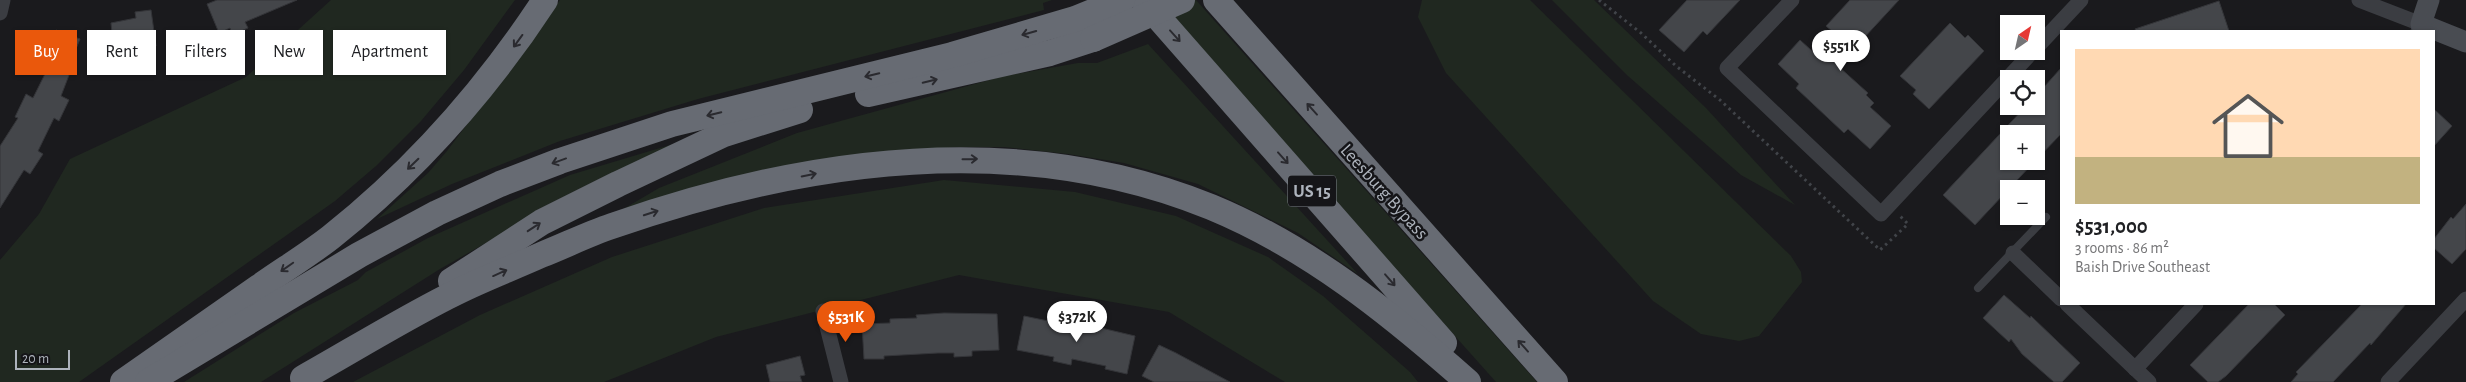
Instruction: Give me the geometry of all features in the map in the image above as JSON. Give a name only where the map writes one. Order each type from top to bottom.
[{"type":"highway","points":[[123,382],[330,238],[379,197],[425,152],[474,98],[520,38],[544,0]]},
{"type":"highway","points":[[148,382],[359,255],[437,214],[534,171],[672,124],[952,56],[1075,19],[1122,0]]},
{"type":"highway","name":"US 15","points":[[1143,0],[1480,382]]},
{"type":"highway","points":[[300,380],[542,222],[724,134],[792,112],[1050,53],[1092,39],[1182,0]]},
{"type":"highway","name":"Leesburg Bypass","points":[[1216,0],[1555,382]]},
{"type":"highway","points":[[300,380],[449,296],[609,227],[739,189],[814,174],[888,163],[979,159],[1069,167],[1124,179],[1179,196],[1241,221],[1292,248],[1372,302],[1408,329],[1468,382]]},
{"type":"street","points":[[0,12],[3,0]]},
{"type":"street","points":[[1792,0],[1727,68],[1881,214],[2025,60]]},
{"type":"street","points":[[2045,38],[2081,0]]},
{"type":"street","points":[[2359,0],[2419,28],[2429,0]]},
{"type":"street","points":[[2435,33],[2466,42]]},
{"type":"street","points":[[2013,252],[2060,298]]},
{"type":"street","points":[[2388,382],[2466,299]]},
{"type":"street","points":[[2068,305],[2149,382]]},
{"type":"street","points":[[2135,369],[2195,305]]},
{"type":"street","points":[[823,311],[841,382]]},
{"type":"lane","points":[[1978,288],[2046,216]]},
{"type":"path","points":[[1598,0],[1641,33],[1676,66],[1720,100],[1880,250],[1908,224],[1888,206]]},
{"type":"shaded area","points":[[331,0],[515,0],[464,70],[421,121],[376,166],[335,201],[79,382],[0,382],[0,260],[39,214],[70,159],[246,77],[255,69],[255,75],[323,75],[323,30],[298,30]]},
{"type":"shaded area","points":[[560,0],[1052,0],[1043,3],[1044,10],[698,99],[560,141],[452,184],[377,219],[428,173],[447,151]]},
{"type":"shaded area","points":[[1155,0],[1196,0],[1537,382],[1496,382]]},
{"type":"shaded area","points":[[1422,0],[1530,0],[1791,256],[1801,272],[1802,282],[1759,336],[1739,341],[1701,334],[1653,301],[1446,73],[1418,17]]},
{"type":"shaded area","points":[[1552,0],[1594,0],[1706,108],[1795,205],[1741,175],[1628,76]]},
{"type":"shaded area","points":[[1148,44],[1358,274],[1298,233],[1198,184],[1124,163],[1068,154],[1004,147],[957,147],[877,156],[620,211],[659,188],[797,133],[1004,76],[1078,63],[1097,63]]},
{"type":"shaded area","points":[[710,133],[544,210],[440,269],[261,382],[184,382],[294,313],[358,280],[366,272],[428,238],[570,175]]},
{"type":"shaded area","points":[[944,180],[1075,192],[1176,216],[1268,257],[1323,296],[1410,372],[1418,382],[1285,382],[1169,312],[959,275],[716,337],[604,382],[353,382],[480,315],[612,257],[764,208]]},
{"type":"building","points":[[217,0],[297,0],[245,22],[248,28],[243,30],[231,30],[230,28],[218,30],[207,4]]},
{"type":"building","points":[[1687,0],[1740,0],[1707,35],[1703,31],[1684,52],[1659,30]]},
{"type":"building","points":[[1850,0],[1899,0],[1838,66],[1868,93],[1866,95],[1874,103],[1870,107],[1891,126],[1870,149],[1848,129],[1844,133],[1796,88],[1799,84],[1778,64],[1800,40],[1822,60],[1841,39],[1826,26]]},
{"type":"building","points":[[2219,1],[2229,30],[2136,30]]},
{"type":"building","points":[[151,10],[154,30],[112,30],[111,23],[136,18],[135,12]]},
{"type":"building","points":[[1950,23],[1965,38],[1968,35],[1984,51],[1929,109],[1913,94],[1916,90],[1900,76]]},
{"type":"building","points":[[2060,69],[2060,135],[2045,151],[2045,125],[2008,125],[2018,115],[2045,115],[2045,86]]},
{"type":"building","points":[[44,75],[69,75],[61,96],[69,100],[59,121],[54,118],[38,151],[43,154],[30,174],[24,170],[0,208],[0,146],[18,118],[15,117],[26,94],[33,98]]},
{"type":"building","points":[[2435,110],[2452,126],[2435,145]]},
{"type":"building","points":[[2000,134],[2000,170],[2027,170],[2017,180],[2000,180],[2000,198],[1975,225],[1943,195]]},
{"type":"building","points":[[2466,204],[2466,249],[2452,264],[2435,249],[2435,238],[2451,217],[2453,219]]},
{"type":"building","points":[[2004,295],[2030,318],[2031,316],[2080,363],[2062,382],[2054,382],[2022,354],[2011,339],[2009,342],[1983,318]]},
{"type":"building","points":[[2248,305],[2275,305],[2285,315],[2218,382],[2208,382],[2190,365]]},
{"type":"building","points":[[2361,305],[2405,305],[2371,345],[2370,343],[2333,382],[2291,382],[2298,374],[2296,372]]},
{"type":"building","points":[[944,313],[997,314],[999,350],[972,351],[972,356],[954,357],[954,353],[938,353],[884,356],[884,359],[864,359],[862,324],[890,323],[890,319],[917,318],[916,315]]},
{"type":"building","points":[[1024,316],[1053,322],[1053,320],[1079,325],[1080,323],[1135,336],[1127,374],[1105,369],[1106,366],[1072,359],[1071,365],[1053,361],[1054,357],[1017,350]]},
{"type":"building","points":[[1159,345],[1230,382],[1154,382],[1142,376]]},
{"type":"building","points":[[800,356],[805,375],[800,376],[802,382],[770,382],[766,365]]}]
